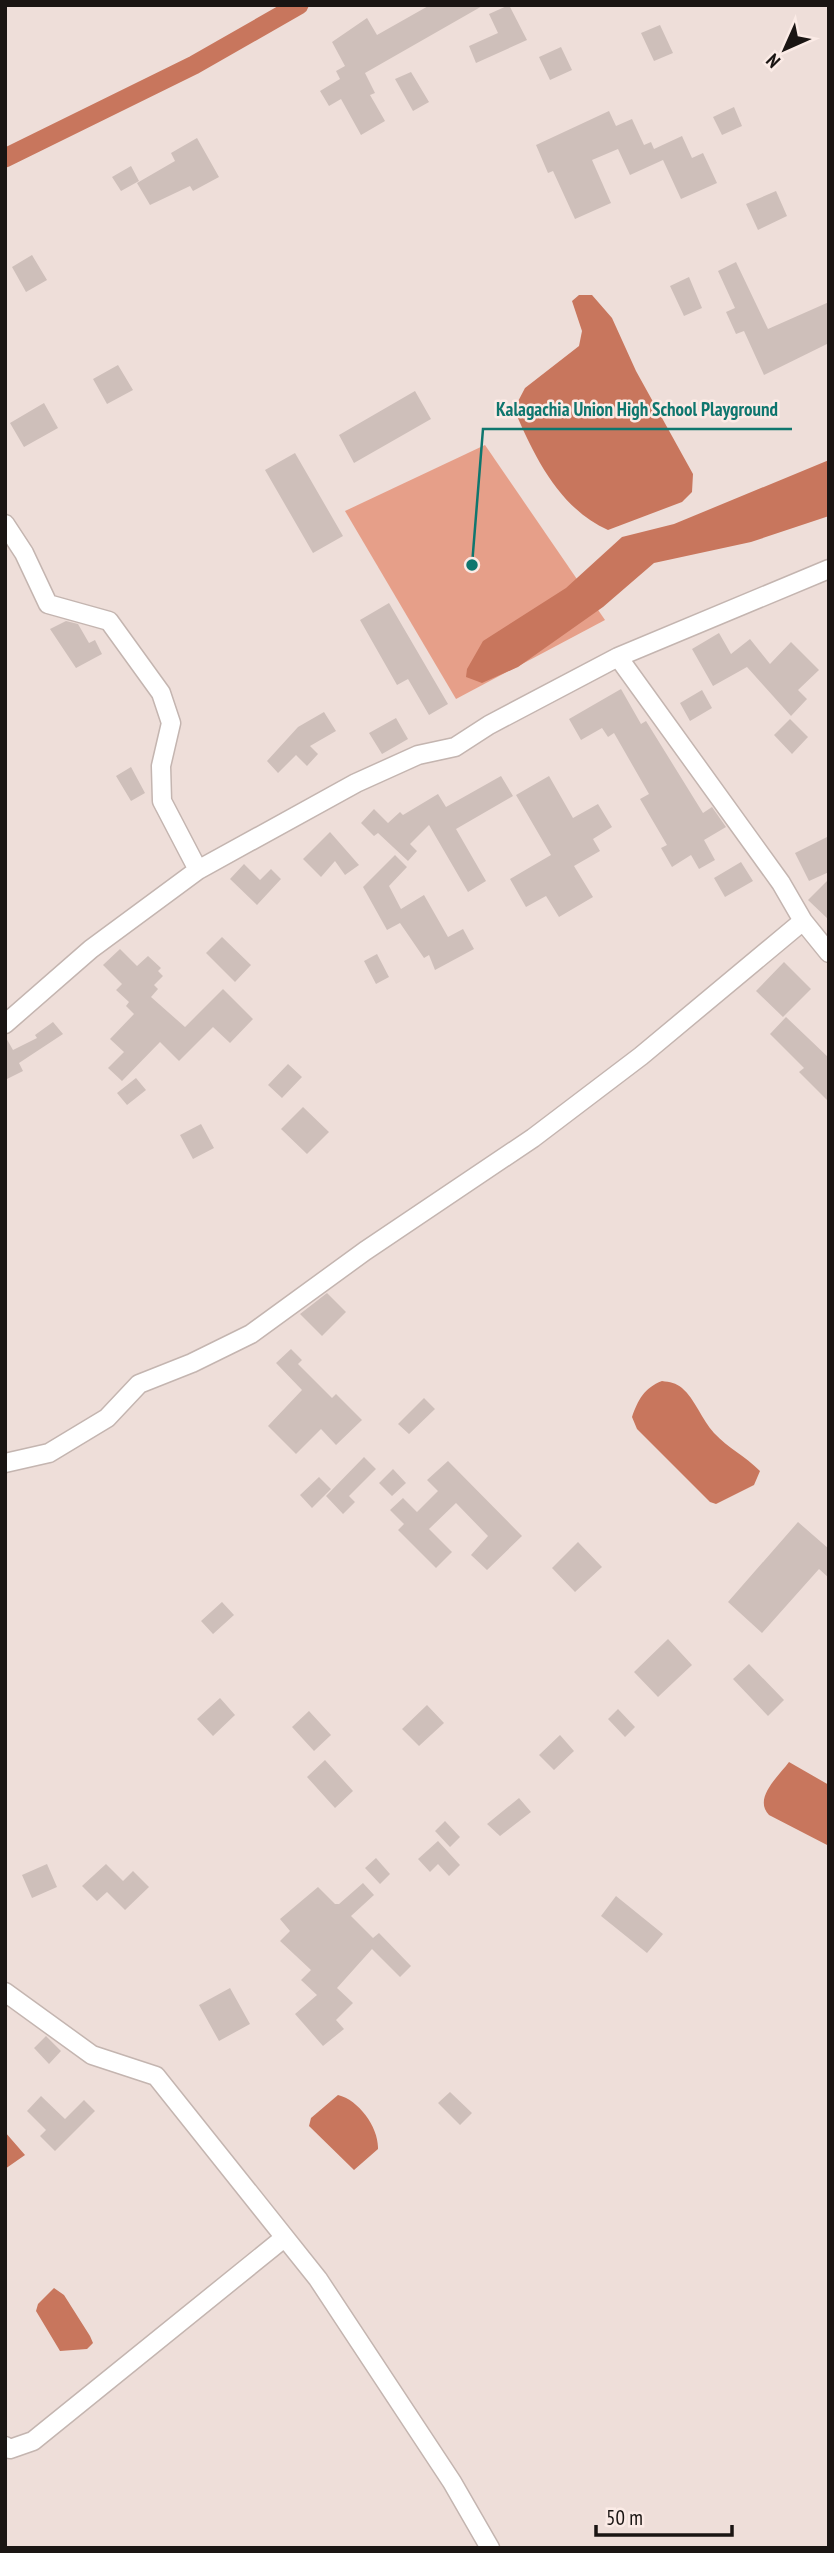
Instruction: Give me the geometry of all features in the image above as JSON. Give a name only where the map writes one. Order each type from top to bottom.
[{"type":"street","points":[[5,524],[24,553],[48,604],[108,621],[161,693],[170,723],[161,766],[162,801],[198,870]]},
{"type":"street","points":[[5,1024],[91,949],[198,870],[356,783],[418,755],[455,747],[489,725],[618,657],[829,569]]},
{"type":"street","points":[[618,657],[781,883],[803,921],[829,953]]},
{"type":"street","points":[[5,1463],[49,1452],[107,1418],[139,1384],[192,1363],[251,1334],[365,1251],[533,1138],[641,1056],[803,921]]},
{"type":"street","points":[[5,1992],[92,2055],[156,2076],[318,2279],[452,2482],[490,2548]]},
{"type":"street","points":[[5,2446],[10,2449],[33,2441],[284,2238]]},
{"type":"shaded area","points":[[579,295],[592,295],[612,318],[636,371],[693,474],[692,492],[682,502],[608,530],[575,508],[550,479],[530,445],[514,409],[525,388],[579,346],[582,331],[572,301]]},
{"type":"shaded area","points":[[485,445],[605,620],[456,699],[345,511]]},
{"type":"shaded area","points":[[829,460],[829,516],[751,542],[654,563],[603,607],[518,667],[482,683],[466,677],[467,669],[483,641],[566,588],[622,537],[674,524]]},
{"type":"shaded area","points":[[662,1381],[682,1388],[714,1433],[760,1471],[754,1485],[716,1504],[710,1502],[637,1429],[632,1417],[639,1400],[646,1391]]},
{"type":"shaded area","points":[[789,1762],[829,1785],[829,1846],[769,1815],[765,1808],[765,1795]]},
{"type":"shaded area","points":[[338,2095],[353,2103],[366,2116],[377,2141],[378,2149],[354,2170],[309,2126],[311,2118]]},
{"type":"shaded area","points":[[5,2132],[25,2155],[5,2169]]},
{"type":"shaded area","points":[[54,2288],[64,2295],[90,2336],[93,2343],[87,2349],[60,2351],[36,2311],[38,2304]]},
{"type":"building","points":[[430,5],[484,5],[365,73],[375,93],[370,95],[385,121],[361,135],[341,99],[329,106],[320,91],[340,79],[336,71],[345,66],[332,42],[367,18],[377,35]]},
{"type":"building","points":[[509,5],[527,40],[476,63],[469,46],[498,33],[489,14]]},
{"type":"building","points":[[660,25],[673,53],[654,61],[641,33]]},
{"type":"building","points":[[561,47],[572,70],[550,80],[539,57]]},
{"type":"building","points":[[411,72],[429,102],[413,111],[395,79]]},
{"type":"building","points":[[734,107],[742,126],[722,135],[713,117]]},
{"type":"building","points":[[609,111],[616,126],[632,119],[644,145],[651,142],[654,149],[682,136],[692,158],[703,153],[717,183],[681,199],[663,160],[630,175],[618,149],[592,160],[611,203],[575,219],[553,171],[548,173],[536,145]]},
{"type":"building","points":[[197,138],[219,177],[193,191],[190,186],[150,205],[137,183],[175,161],[171,153]]},
{"type":"building","points":[[131,166],[139,181],[121,191],[112,177]]},
{"type":"building","points":[[776,191],[787,216],[758,230],[746,204]]},
{"type":"building","points":[[32,255],[47,280],[26,292],[12,267]]},
{"type":"building","points":[[736,262],[768,329],[829,302],[829,343],[764,375],[744,331],[736,334],[726,312],[735,308],[718,271]]},
{"type":"building","points":[[689,277],[702,308],[684,316],[670,286]]},
{"type":"building","points":[[118,365],[133,390],[107,404],[93,379]]},
{"type":"building","points":[[415,391],[431,419],[354,463],[339,435]]},
{"type":"building","points":[[44,403],[58,428],[24,447],[10,423]]},
{"type":"building","points":[[295,453],[343,536],[313,553],[265,470]]},
{"type":"building","points":[[389,603],[448,704],[429,715],[408,679],[397,685],[360,620]]},
{"type":"building","points":[[66,621],[78,624],[89,643],[95,640],[102,654],[76,668],[50,629]]},
{"type":"building","points":[[719,633],[731,654],[750,639],[770,664],[791,642],[819,670],[798,690],[807,699],[791,716],[747,667],[713,686],[692,649]]},
{"type":"building","points":[[621,689],[641,724],[646,721],[703,813],[712,807],[726,827],[704,840],[715,860],[699,869],[691,855],[672,867],[661,848],[667,845],[640,799],[649,794],[614,733],[608,737],[602,728],[581,740],[569,719]]},
{"type":"building","points":[[702,690],[712,708],[690,721],[680,703]]},
{"type":"building","points":[[324,712],[336,731],[310,746],[318,754],[307,766],[296,755],[278,773],[267,761],[298,727]]},
{"type":"building","points":[[396,718],[408,739],[382,754],[369,733]]},
{"type":"building","points":[[790,719],[808,737],[792,754],[774,735]]},
{"type":"building","points":[[131,767],[145,793],[131,801],[116,776]]},
{"type":"building","points":[[501,776],[513,796],[456,829],[486,881],[468,892],[429,825],[410,844],[417,851],[408,861],[378,833],[374,836],[361,823],[374,809],[388,823],[400,812],[403,815],[438,794],[446,807]]},
{"type":"building","points":[[549,776],[573,818],[598,804],[612,827],[593,839],[600,851],[574,866],[593,897],[559,917],[546,896],[526,907],[510,879],[551,855],[516,795]]},
{"type":"building","points":[[330,832],[359,865],[345,875],[335,861],[321,877],[303,859]]},
{"type":"building","points":[[829,836],[829,872],[809,881],[795,853]]},
{"type":"building","points":[[395,855],[407,867],[389,886],[401,909],[424,895],[448,937],[463,929],[474,949],[435,970],[429,955],[424,958],[400,923],[387,930],[363,887]]},
{"type":"building","points":[[741,862],[753,881],[725,897],[714,878]]},
{"type":"building","points":[[244,864],[260,880],[271,869],[281,879],[257,905],[230,879]]},
{"type":"building","points":[[829,879],[829,920],[808,900]]},
{"type":"building","points":[[222,937],[251,965],[235,982],[206,953]]},
{"type":"building","points":[[120,949],[137,966],[148,956],[161,968],[158,971],[163,976],[154,985],[158,989],[151,997],[185,1027],[223,989],[253,1019],[230,1043],[213,1027],[179,1061],[160,1042],[122,1081],[108,1068],[124,1052],[110,1039],[134,1014],[126,1006],[129,1002],[116,990],[122,984],[103,965]]},
{"type":"building","points":[[377,954],[389,977],[376,984],[364,961]]},
{"type":"building","points":[[784,962],[811,989],[783,1017],[756,991]]},
{"type":"building","points":[[786,1017],[829,1058],[829,1102],[799,1072],[804,1068],[770,1034]]},
{"type":"building","points":[[53,1022],[63,1034],[19,1063],[23,1071],[5,1080],[5,1036],[13,1050],[37,1038],[35,1035]]},
{"type":"building","points":[[288,1064],[302,1077],[282,1098],[268,1085]]},
{"type":"building","points":[[136,1078],[146,1090],[127,1105],[117,1093]]},
{"type":"building","points":[[303,1107],[329,1132],[307,1154],[281,1129]]},
{"type":"building","points":[[201,1124],[214,1148],[193,1159],[180,1135]]},
{"type":"building","points":[[327,1293],[346,1312],[322,1336],[300,1314]]},
{"type":"building","points":[[291,1349],[302,1360],[298,1364],[332,1398],[336,1394],[362,1420],[336,1445],[321,1429],[296,1454],[268,1426],[302,1390],[276,1363]]},
{"type":"building","points":[[424,1398],[435,1409],[409,1434],[398,1424]]},
{"type":"building","points":[[364,1457],[376,1469],[349,1496],[355,1502],[343,1514],[326,1496]]},
{"type":"building","points":[[448,1461],[522,1536],[487,1570],[471,1555],[488,1536],[456,1503],[429,1529],[452,1552],[436,1568],[398,1530],[404,1524],[390,1510],[403,1498],[417,1512],[438,1491],[427,1480]]},
{"type":"building","points":[[393,1469],[406,1483],[392,1496],[379,1483]]},
{"type":"building","points":[[319,1477],[331,1489],[312,1508],[300,1495]]},
{"type":"building","points":[[798,1522],[829,1549],[829,1578],[819,1569],[762,1633],[728,1602]]},
{"type":"building","points":[[578,1542],[602,1567],[575,1592],[552,1568]]},
{"type":"building","points":[[222,1602],[234,1615],[213,1634],[201,1621]]},
{"type":"building","points":[[668,1639],[692,1665],[658,1697],[634,1672]]},
{"type":"building","points":[[749,1664],[784,1700],[768,1716],[733,1679]]},
{"type":"building","points":[[220,1698],[235,1715],[213,1736],[197,1719]]},
{"type":"building","points":[[427,1705],[444,1723],[419,1746],[402,1729]]},
{"type":"building","points":[[618,1709],[635,1727],[625,1737],[608,1719]]},
{"type":"building","points":[[309,1711],[331,1735],[314,1751],[292,1727]]},
{"type":"building","points":[[560,1735],[574,1751],[554,1770],[539,1755]]},
{"type":"building","points":[[325,1760],[353,1791],[335,1808],[307,1777]]},
{"type":"building","points":[[519,1798],[531,1812],[500,1836],[487,1824]]},
{"type":"building","points":[[445,1821],[460,1837],[450,1847],[435,1831]]},
{"type":"building","points":[[438,1841],[460,1865],[449,1876],[438,1864],[430,1872],[418,1859]]},
{"type":"building","points":[[376,1858],[390,1874],[380,1884],[365,1868]]},
{"type":"building","points":[[47,1864],[57,1887],[32,1898],[22,1875]]},
{"type":"building","points":[[106,1864],[123,1881],[133,1871],[149,1887],[125,1910],[107,1892],[97,1901],[82,1886]]},
{"type":"building","points":[[363,1883],[374,1895],[351,1916],[373,1938],[379,1933],[411,1966],[400,1977],[372,1949],[337,1988],[353,2003],[336,2020],[344,2029],[323,2046],[295,2014],[317,1995],[301,1980],[311,1970],[280,1941],[290,1931],[280,1919],[318,1887],[335,1904],[339,1904]]},
{"type":"building","points":[[616,1896],[663,1934],[647,1953],[601,1916]]},
{"type":"building","points":[[230,1988],[250,2024],[219,2041],[199,2005]]},
{"type":"building","points":[[46,2036],[61,2051],[49,2064],[34,2048]]},
{"type":"building","points":[[450,2092],[472,2113],[460,2125],[438,2103]]},
{"type":"building","points":[[41,2096],[65,2119],[84,2100],[95,2111],[55,2151],[40,2136],[46,2130],[27,2111]]},
{"type":"waterway","points":[[5,158],[194,65],[299,5]]},
{"type":"place","name":"Kalagachia Union High School Playground","points":[[472,565]]}]
